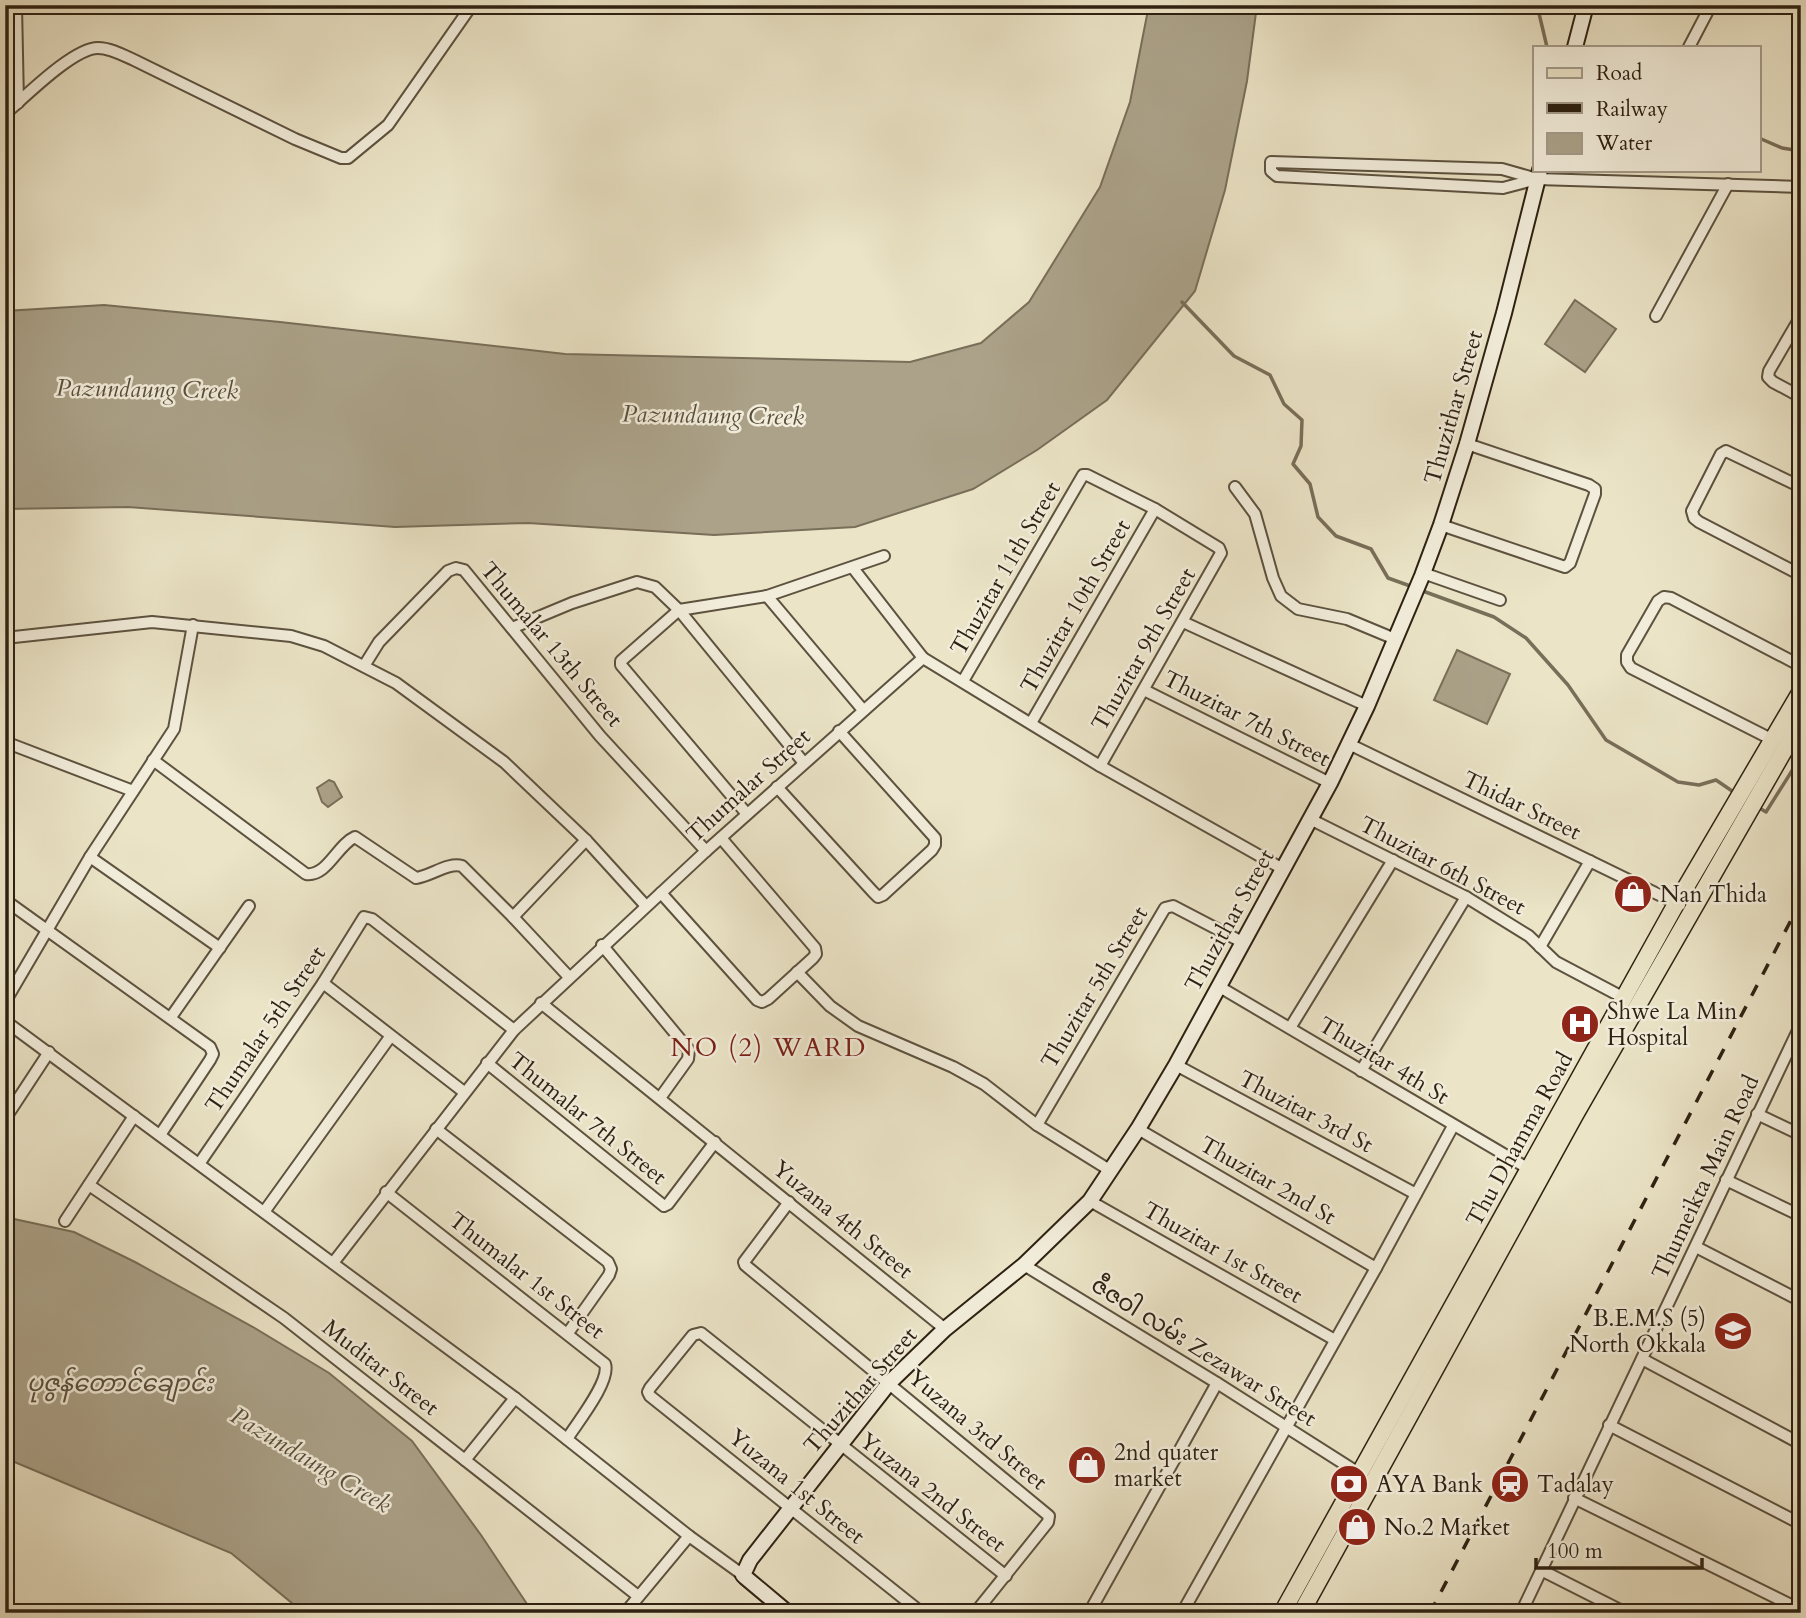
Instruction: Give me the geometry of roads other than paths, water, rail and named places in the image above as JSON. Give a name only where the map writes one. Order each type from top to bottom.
[{"type":"main road","points":[[1575,46],[1586,5]]},
{"type":"main road","name":"Thuzithar Street","points":[[743,1575],[750,1560],[790,1507],[889,1383],[945,1329],[1024,1265],[1090,1201],[1139,1129],[1176,1065],[1331,783],[1412,600],[1441,525],[1467,444],[1539,174]]},
{"type":"main road","name":"Thu Dhamma Road","points":[[1301,1613],[1600,1056],[1624,998],[1801,691]]},
{"type":"main road","name":"Thu Dhamma Road","points":[[1282,1613],[1529,1169],[1691,911],[1801,721]]},
{"type":"main road","points":[[743,1575],[779,1610]]},
{"type":"street","points":[[16,5],[10,51],[18,103]]},
{"type":"street","points":[[5,114],[63,64],[86,50],[98,48],[111,50],[134,60],[295,139],[341,158],[348,158],[374,139],[397,114],[472,5]]},
{"type":"street","points":[[1690,46],[1711,5]]},
{"type":"street","points":[[1539,174],[1503,188],[1277,176],[1271,171],[1271,162],[1502,169],[1539,174],[1801,187]]},
{"type":"street","points":[[1444,168],[1444,184]]},
{"type":"street","points":[[1656,316],[1728,184]]},
{"type":"street","points":[[1801,316],[1768,377],[1801,397]]},
{"type":"street","points":[[1441,525],[1565,567],[1570,563],[1595,494],[1595,489],[1467,444]]},
{"type":"street","points":[[1801,486],[1726,451],[1721,454],[1692,510],[1694,518],[1801,575]]},
{"type":"street","name":"Thuzitar 11th Street","points":[[963,681],[1083,475],[1155,509]]},
{"type":"street","points":[[1236,487],[1255,514],[1273,578],[1282,596],[1291,606],[1298,610],[1347,619],[1395,639]]},
{"type":"street","name":"Thuzitar 9th Street","points":[[1101,766],[1221,552],[1219,548],[1155,509]]},
{"type":"street","name":"Thuzitar 10th Street","points":[[1031,723],[1155,509]]},
{"type":"street","points":[[747,814],[621,661],[678,610],[767,596],[884,556]]},
{"type":"street","name":"Thumalar 13th Street","points":[[364,666],[379,642],[448,572],[456,568],[464,569],[600,736],[706,851]]},
{"type":"street","points":[[853,568],[923,658],[1101,766],[1283,869]]},
{"type":"street","points":[[1422,575],[1500,600]]},
{"type":"street","points":[[512,628],[572,603],[637,582],[655,587],[678,610],[804,763]]},
{"type":"street","points":[[767,596],[863,710]]},
{"type":"street","points":[[1773,740],[1631,668],[1627,655],[1658,601],[1671,597],[1801,666]]},
{"type":"street","points":[[5,638],[152,622],[291,636],[324,646],[396,683],[504,762],[586,840],[646,906]]},
{"type":"street","points":[[1183,622],[1367,706]]},
{"type":"street","points":[[5,1002],[90,857],[174,729],[193,625]]},
{"type":"street","name":"Thumalar Street","points":[[333,1263],[514,1030],[706,851],[923,658]]},
{"type":"street","name":"Thuzitar 7th Street","points":[[1144,690],[1331,783]]},
{"type":"street","points":[[777,787],[878,897],[883,895],[932,850],[935,845],[934,838],[839,732]]},
{"type":"street","points":[[5,742],[133,791]]},
{"type":"street","name":"Thidar Street","points":[[1349,744],[1691,911]]},
{"type":"street","points":[[153,760],[306,874],[313,875],[321,870],[347,840],[355,837],[416,878],[455,864],[462,866],[569,977]]},
{"type":"street","name":"Thuzitar 6th Street","points":[[1310,819],[1466,897],[1520,930],[1556,962],[1624,998]]},
{"type":"street","points":[[661,893],[757,1000],[762,1002],[797,972],[816,954],[815,947],[721,838]]},
{"type":"street","points":[[513,917],[586,840]]},
{"type":"street","points":[[90,857],[220,948]]},
{"type":"street","points":[[1290,1028],[1392,860]]},
{"type":"street","points":[[1540,947],[1590,861]]},
{"type":"street","points":[[1362,1071],[1466,897]]},
{"type":"street","points":[[5,900],[210,1047],[213,1054],[160,1135]]},
{"type":"street","points":[[171,1017],[249,906]]},
{"type":"street","name":"Thuzitar 5th Street","points":[[1037,1125],[1165,908],[1172,906],[1242,942]]},
{"type":"street","name":"Thumalar 5th Street","points":[[199,1164],[323,983],[364,917],[372,919],[514,1030]]},
{"type":"street","points":[[602,946],[689,1050],[688,1059],[660,1098]]},
{"type":"street","points":[[797,972],[830,1006],[858,1026],[953,1066],[984,1084],[1037,1125],[1111,1171]]},
{"type":"street","points":[[323,983],[464,1092]]},
{"type":"street","name":"Thuzitar 4th St","points":[[1218,986],[1529,1169]]},
{"type":"street","name":"Yuzana 4th Street","points":[[541,1003],[945,1329]]},
{"type":"street","points":[[5,1021],[515,1398],[689,1536],[743,1575]]},
{"type":"street","name":"Thumeikta Main Road","points":[[1521,1613],[1757,1114],[1796,1046],[1801,1024]]},
{"type":"street","points":[[264,1212],[390,1037]]},
{"type":"street","points":[[5,1119],[49,1052]]},
{"type":"street","name":"Thumalar 7th Street","points":[[487,1063],[664,1206],[715,1142]]},
{"type":"street","name":"Thuzitar 3rd St","points":[[1176,1065],[1416,1194]]},
{"type":"street","points":[[1757,1114],[1801,1135]]},
{"type":"street","points":[[65,1220],[134,1116]]},
{"type":"street","points":[[1182,1613],[1454,1126]]},
{"type":"street","points":[[436,1129],[608,1262],[611,1269],[609,1275],[568,1333]]},
{"type":"street","name":"Thuzitar 2nd St","points":[[1139,1129],[1377,1268]]},
{"type":"street","points":[[1726,1180],[1801,1216]]},
{"type":"street","name":"Muditar Street","points":[[89,1185],[284,1318],[638,1596]]},
{"type":"street","name":"Thumalar 1st Street","points":[[386,1192],[605,1364],[607,1370],[604,1381],[567,1439]]},
{"type":"street","name":"Thuzitar 1st Street","points":[[1090,1201],[1335,1340]]},
{"type":"street","name":"Yuzana 3rd Street","points":[[789,1202],[744,1264],[1049,1516],[1048,1522],[1006,1576]]},
{"type":"street","points":[[1696,1247],[1801,1301]]},
{"type":"street","name":"ဇီဇဝါ လမ်း Zezawar Street","points":[[1024,1265],[1360,1474]]},
{"type":"street","name":"Yuzana 2nd Street","points":[[648,1392],[693,1335],[701,1333],[1006,1576]]},
{"type":"street","points":[[1642,1359],[1801,1444]]},
{"type":"street","points":[[1089,1613],[1217,1383]]},
{"type":"street","name":"Yuzana 1st Street","points":[[648,1392],[922,1613]]},
{"type":"street","points":[[465,1460],[515,1398]]},
{"type":"street","points":[[1609,1425],[1801,1524]]},
{"type":"street","points":[[1574,1498],[1801,1610]]},
{"type":"street","points":[[625,1613],[689,1536]]},
{"type":"street","points":[[1541,1570],[1626,1613]]},
{"type":"street","points":[[975,1613],[1006,1576]]},
{"type":"water","name":"Pazundaung Creek","points":[[1146,5],[1257,5],[1247,81],[1225,190],[1195,291],[1107,400],[1037,450],[973,489],[855,527],[714,535],[528,523],[395,527],[128,507],[5,509],[5,311],[104,305],[565,354],[910,362],[981,343],[1029,302],[1100,187],[1130,102],[1147,15]]},
{"type":"water","points":[[1575,300],[1616,329],[1585,372],[1545,344]]},
{"type":"water","points":[[1457,650],[1510,674],[1487,724],[1434,700]]},
{"type":"water","points":[[329,780],[334,782],[342,797],[328,807],[322,802],[317,788]]},
{"type":"water","name":"ပုဇွန်တောင်ချောင်း","points":[[5,1217],[74,1232],[253,1327],[329,1373],[412,1441],[481,1535],[533,1613],[304,1613],[231,1553],[5,1458]]},
{"type":"waterway","points":[[1537,5],[1547,46]]},
{"type":"waterway","points":[[1760,138],[1782,148],[1801,151]]},
{"type":"waterway","points":[[1182,302],[1234,356],[1270,375],[1284,404],[1302,420],[1301,446],[1293,464],[1310,484],[1318,517],[1336,536],[1371,549],[1388,578],[1413,587]]},
{"type":"waterway","points":[[1420,590],[1494,617],[1526,638],[1568,685],[1606,740],[1678,782],[1699,785],[1716,780],[1735,793]]},
{"type":"waterway","points":[[1756,806],[1766,812],[1795,766],[1801,765]]},
{"type":"railway","points":[[1430,1613],[1801,901]]},
{"type":"place","name":"Nan Thida","points":[[1633,894]]},
{"type":"place","name":"Shwe La Min Hospital","points":[[1580,1024]]},
{"type":"place","name":"B.E.M.S (5) North Okkala","points":[[1733,1331]]},
{"type":"place","name":"2nd quater market","points":[[1087,1465]]},
{"type":"place","name":"AYA Bank","points":[[1349,1484]]},
{"type":"place","name":"Tadalay","points":[[1510,1484]]},
{"type":"place","name":"No.2 Market","points":[[1357,1527]]},
{"type":"district","name":"NO (2) WARD","points":[[769,1047]]}]
